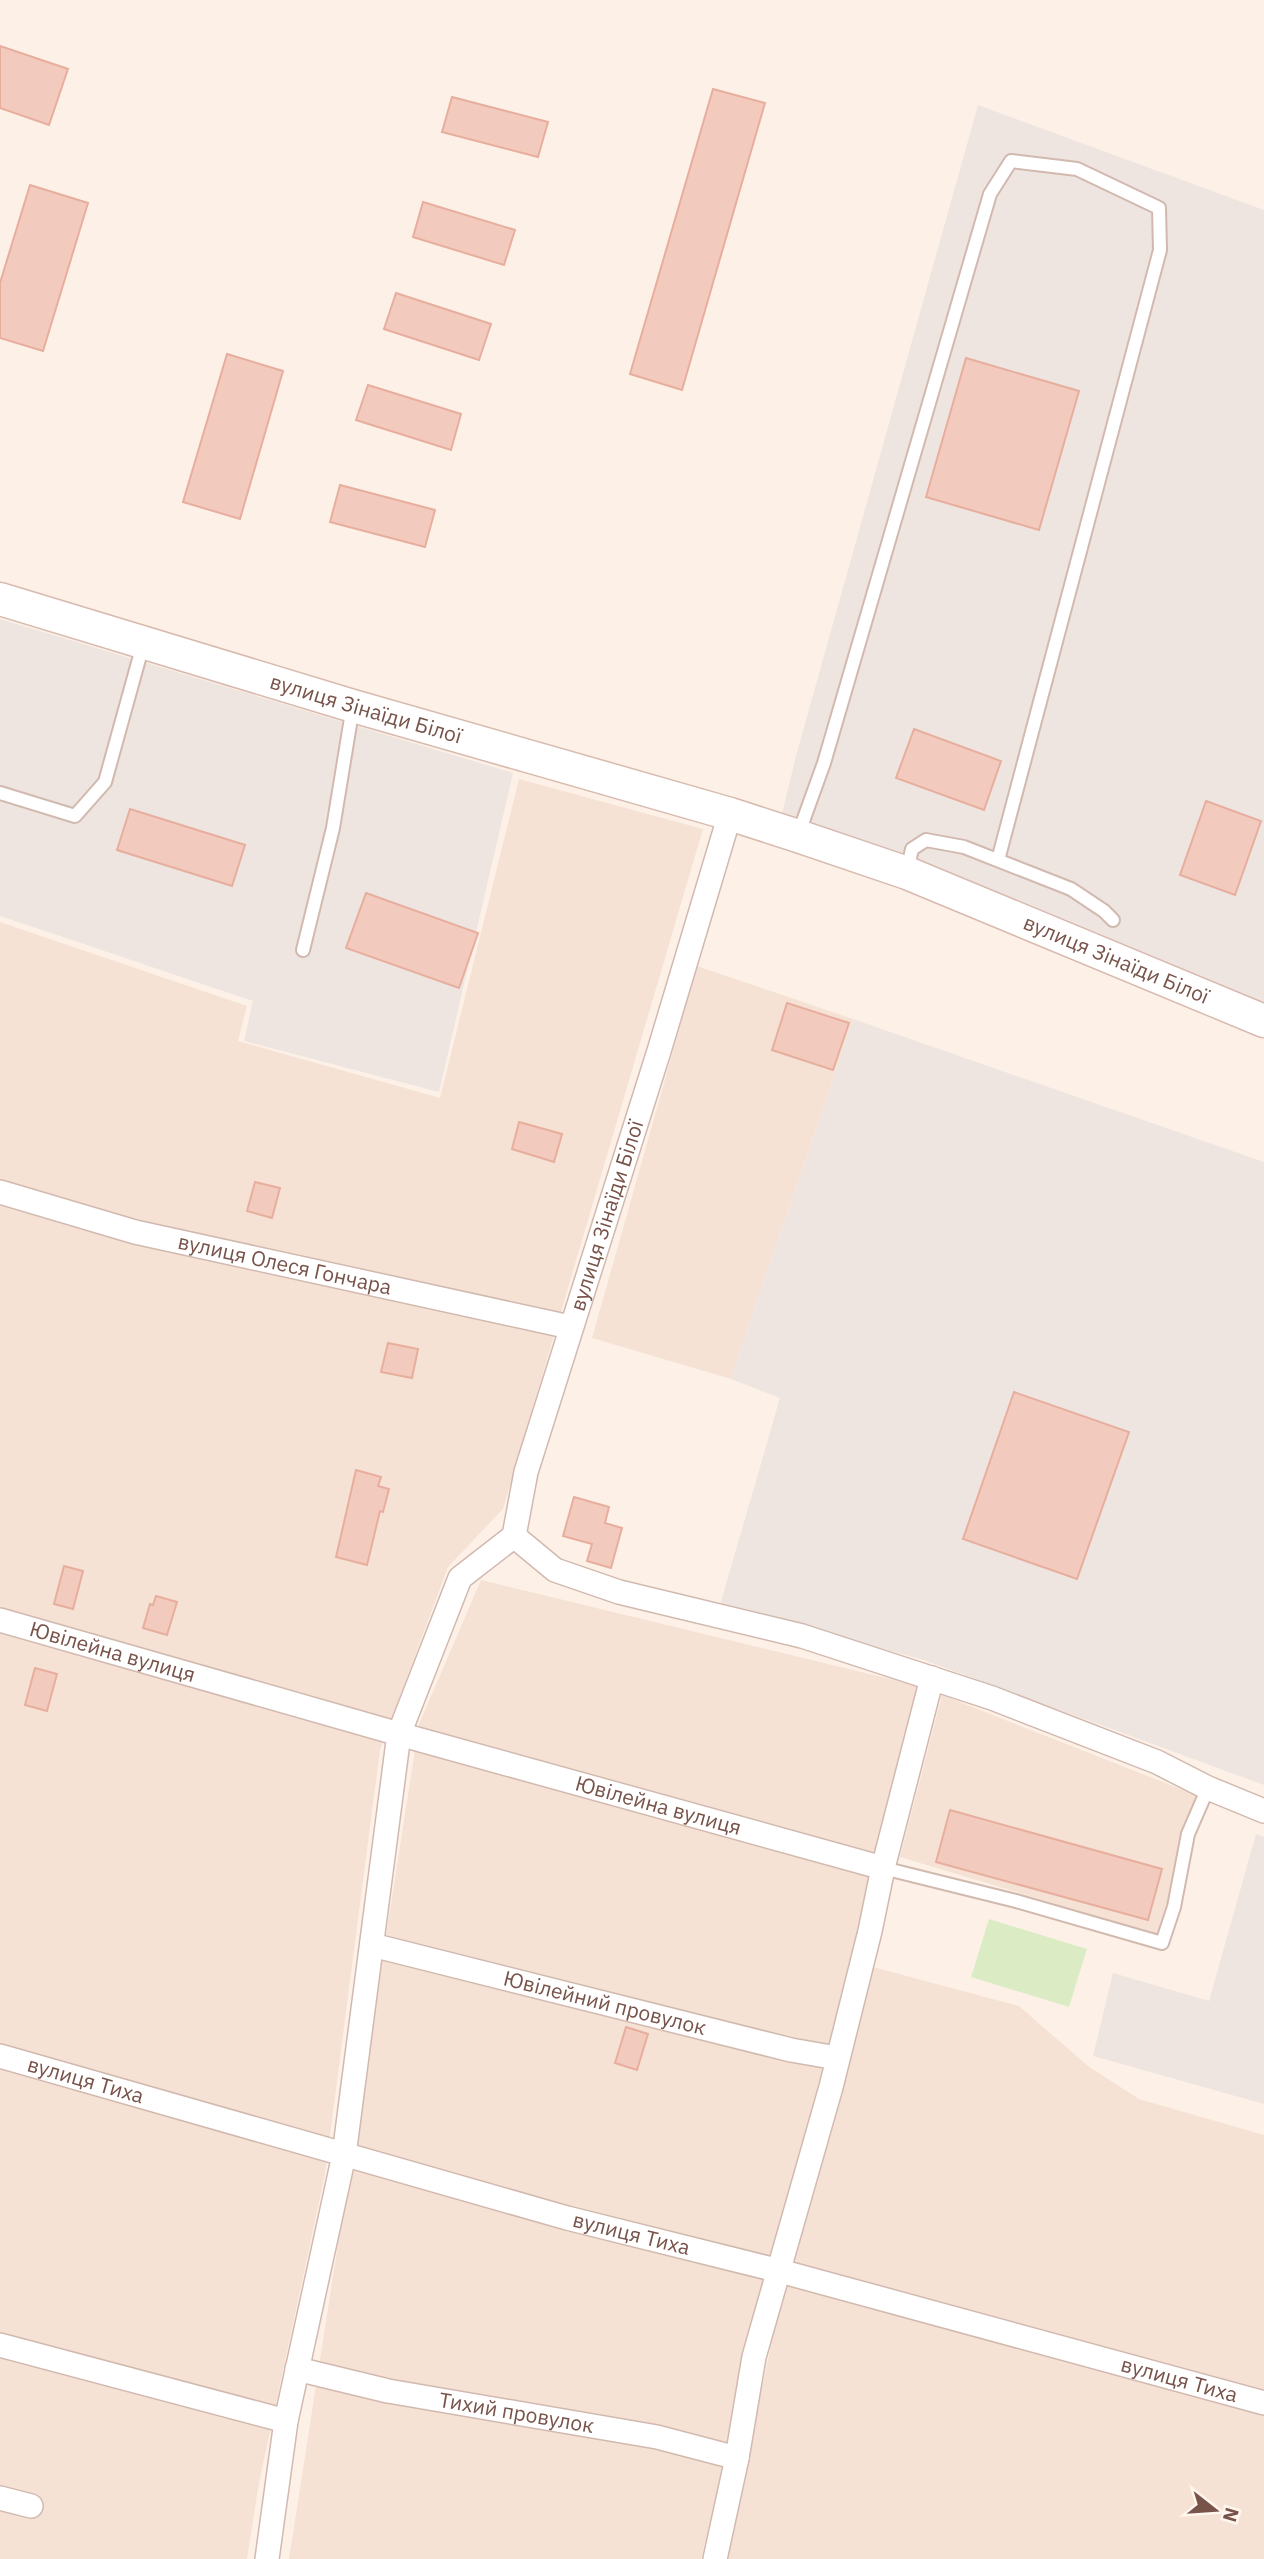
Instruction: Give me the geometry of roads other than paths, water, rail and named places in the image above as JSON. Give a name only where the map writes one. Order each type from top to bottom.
[{"type":"street","name":"вулиця Зінаїди Білої","points":[[0,599],[798,836],[907,873],[1264,1021]]},
{"type":"street","name":"вулиця Зінаїди Білої","points":[[514,1536],[526,1472],[659,1051],[730,814]]},
{"type":"street","name":"вулиця Олеся Гончара","points":[[0,1192],[135,1232],[570,1327]]},
{"type":"street","points":[[267,2559],[286,2421],[344,2155],[400,1734],[460,1578],[514,1536],[555,1570],[619,1592],[802,1636],[992,1698],[1157,1762],[1208,1788],[1264,1811]]},
{"type":"street","name":"Ювілейна вулиця","points":[[0,1620],[883,1868]]},
{"type":"street","points":[[715,2559],[737,2458],[754,2357],[831,2087],[932,1678]]},
{"type":"street","name":"Ювілейний провулок","points":[[372,1945],[790,2050],[837,2058]]},
{"type":"street","name":"вулиця Тиха","points":[[0,2056],[567,2218],[780,2271],[1264,2403]]},
{"type":"street","points":[[0,2345],[286,2421]]},
{"type":"street","name":"Тихий провулок","points":[[298,2370],[388,2391],[657,2437],[737,2458]]},
{"type":"street","points":[[0,2498],[31,2505]]},
{"type":"lane","points":[[798,836],[824,763],[990,194],[1011,161],[1077,169],[1159,208],[1160,250],[998,860]]},
{"type":"lane","points":[[0,793],[75,816],[105,782],[144,641]]},
{"type":"lane","points":[[303,950],[333,828],[353,706]]},
{"type":"lane","points":[[907,873],[912,849],[926,840],[964,847],[1071,889],[1113,920]]},
{"type":"lane","name":"Ювілейна вулиця","points":[[883,1868],[1016,1901],[1162,1943],[1174,1907],[1188,1835],[1208,1788]]}]
